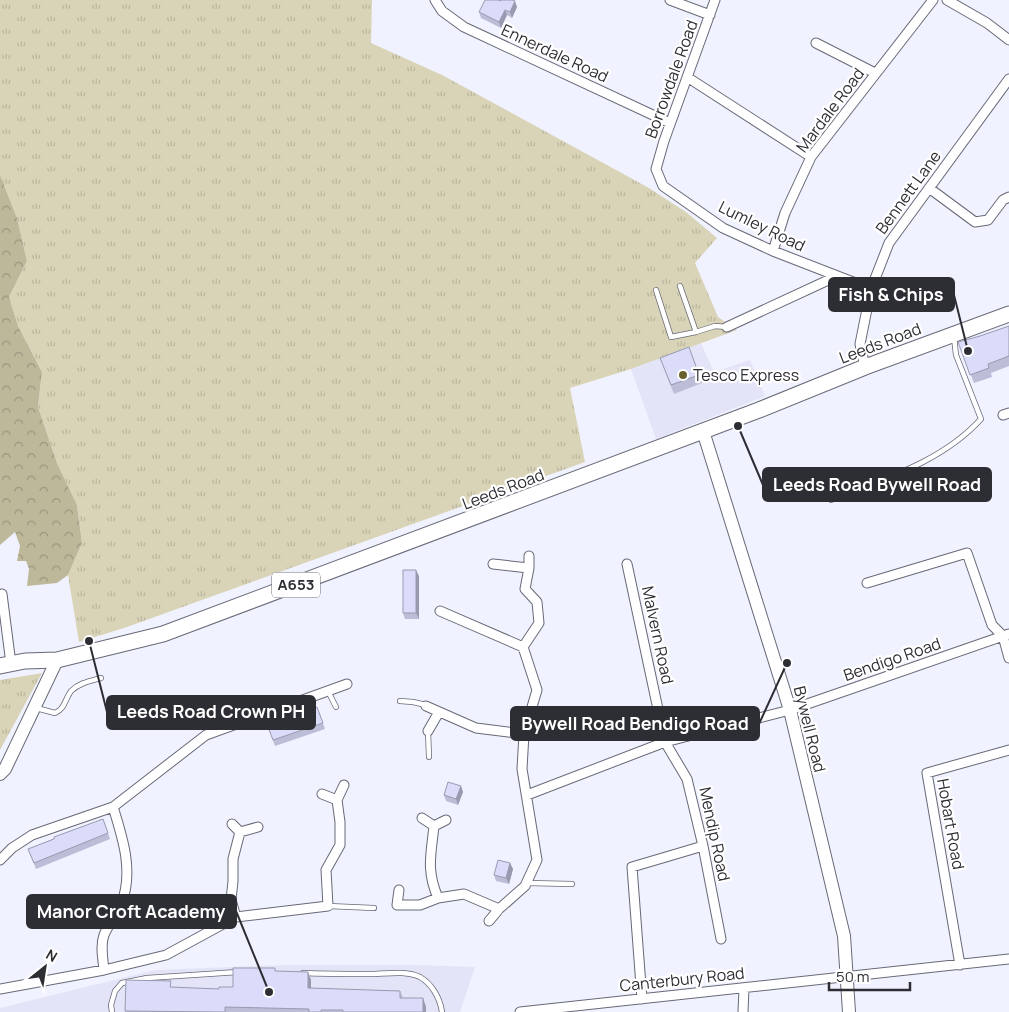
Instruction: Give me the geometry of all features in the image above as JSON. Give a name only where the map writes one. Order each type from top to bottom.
[{"type":"main road","name":"Leeds Road","points":[[6,665],[25,661],[57,660],[163,634],[1009,314]]},
{"type":"street","name":"Ennerdale Road","points":[[435,0],[442,11],[464,27],[670,124]]},
{"type":"street","points":[[670,0],[710,15]]},
{"type":"street","name":"Borrowdale Road","points":[[656,170],[670,124],[715,0]]},
{"type":"street","name":"Mardale Road","points":[[772,251],[785,213],[811,157],[934,0]]},
{"type":"street","points":[[947,0],[987,23],[1009,40]]},
{"type":"street","points":[[816,43],[875,73]]},
{"type":"street","points":[[687,77],[811,157]]},
{"type":"street","name":"Bennett Lane","points":[[865,367],[860,344],[872,289],[889,243],[1009,79]]},
{"type":"street","name":"Lumley Road","points":[[656,170],[663,186],[724,228],[772,251],[872,289]]},
{"type":"street","points":[[929,188],[975,222],[988,220],[1003,200],[1009,197]]},
{"type":"street","points":[[727,327],[837,276]]},
{"type":"street","name":"Bywell Road","points":[[703,431],[790,710],[844,936],[849,1012]]},
{"type":"street","points":[[867,584],[967,553],[992,625],[1006,635],[1009,658]]},
{"type":"street","points":[[523,647],[538,623],[537,602],[525,589],[529,556]]},
{"type":"street","points":[[493,564],[529,568]]},
{"type":"street","name":"Malvern Road","points":[[627,564],[665,742]]},
{"type":"street","points":[[2,594],[6,665]]},
{"type":"street","points":[[440,611],[523,647],[537,690],[524,734],[522,769],[537,860],[526,883],[499,909],[490,922]]},
{"type":"street","name":"Bendigo Road","points":[[527,795],[665,742],[790,710],[1006,635]]},
{"type":"street","points":[[0,774],[5,769],[57,660]]},
{"type":"street","points":[[0,860],[12,848],[32,835],[113,807],[206,736],[347,684]]},
{"type":"street","points":[[426,706],[476,728],[524,734]]},
{"type":"street","points":[[428,731],[439,712]]},
{"type":"street","name":"Mendip Road","points":[[665,742],[687,779],[704,846],[721,939]]},
{"type":"street","name":"Hobart Road","points":[[960,965],[927,773],[1009,750]]},
{"type":"street","points":[[0,988],[104,970],[166,954],[236,917],[328,906],[326,870],[340,845],[340,822],[336,800],[344,785]]},
{"type":"street","points":[[322,794],[336,800]]},
{"type":"street","points":[[104,970],[103,937],[121,904],[127,876],[125,847],[113,807]]},
{"type":"street","points":[[422,818],[434,826]]},
{"type":"street","points":[[434,826],[446,820]]},
{"type":"street","points":[[232,824],[240,832]]},
{"type":"street","points":[[434,826],[429,866],[431,883],[438,898]]},
{"type":"street","points":[[240,832],[258,827]]},
{"type":"street","points":[[236,917],[230,900],[233,881],[233,859],[240,832]]},
{"type":"street","points":[[642,999],[632,867],[704,846]]},
{"type":"street","points":[[399,890],[398,905],[420,905],[438,898],[464,894],[499,909]]},
{"type":"street","name":"Canterbury Road","points":[[520,1012],[1009,959]]},
{"type":"street","points":[[743,1012],[744,988]]},
{"type":"lane","points":[[680,286],[696,332]]},
{"type":"lane","points":[[656,290],[671,337],[715,326],[727,327]]},
{"type":"lane","points":[[831,500],[921,464],[961,438],[981,419],[956,355],[954,334]]},
{"type":"lane","points":[[33,707],[55,714],[60,711],[77,686],[101,678]]},
{"type":"lane","points":[[328,691],[336,708]]},
{"type":"lane","points":[[400,701],[426,706]]},
{"type":"lane","points":[[428,731],[429,757]]},
{"type":"lane","points":[[526,883],[572,884]]},
{"type":"lane","points":[[328,906],[374,908]]},
{"type":"lane","points":[[112,1012],[115,991],[122,984],[147,978],[241,972]]},
{"type":"lane","points":[[297,973],[395,973],[412,975],[420,978],[431,987],[438,996],[442,1012],[448,1012]]},
{"type":"shaded area","points":[[701,343],[714,372],[750,360],[765,396],[656,439],[631,369]]},
{"type":"shaded area","points":[[284,965],[475,967],[460,1012],[0,1012],[0,1008],[155,970]]},
{"type":"green space","points":[[0,0],[372,0],[371,43],[442,75],[649,188],[686,212],[717,238],[695,263],[718,317],[737,330],[631,369],[570,388],[585,462],[127,627],[79,642],[68,575],[82,543],[77,505],[57,463],[38,407],[42,372],[18,326],[9,297],[27,261],[17,218],[0,175]]},
{"type":"green space","points":[[0,175],[17,218],[27,261],[9,297],[18,326],[42,372],[38,407],[57,463],[77,505],[82,543],[68,575],[57,583],[27,586],[29,569],[26,561],[17,561],[20,546],[15,532],[0,545]]},
{"type":"green space","points":[[42,673],[0,750],[0,680]]},
{"type":"building","points":[[485,0],[515,1],[510,12],[505,10],[499,22],[479,12]]},
{"type":"building","points":[[1009,326],[1009,356],[988,364],[989,368],[970,375],[958,342]]},
{"type":"building","name":"Tesco Express","points":[[689,347],[699,375],[671,385],[660,358]]},
{"type":"building","points":[[403,570],[416,570],[416,613],[403,613]]},
{"type":"building","points":[[317,707],[323,723],[273,740],[268,727],[297,717],[296,715]]},
{"type":"building","points":[[448,782],[461,786],[456,799],[444,795]]},
{"type":"building","points":[[103,819],[108,833],[34,863],[28,849]]},
{"type":"building","points":[[498,860],[510,863],[506,878],[494,875]]},
{"type":"building","points":[[233,968],[275,968],[275,971],[308,972],[308,988],[400,991],[400,998],[423,998],[423,1012],[343,1012],[343,1010],[321,1010],[321,1012],[309,1012],[309,1009],[225,1007],[225,1012],[125,1011],[126,980],[171,981],[170,987],[219,989],[219,987],[233,987]]},
{"type":"place","name":"Fish & Chips","points":[[968,351]]},
{"type":"place","name":"Tesco Express","points":[[683,375]]},
{"type":"place","name":"Leeds Road Bywell Road","points":[[738,426]]},
{"type":"place","name":"Leeds Road Crown PH","points":[[89,641]]},
{"type":"place","name":"Bywell Road Bendigo Road","points":[[787,663]]},
{"type":"place","name":"Manor Croft Academy","points":[[269,992]]}]
